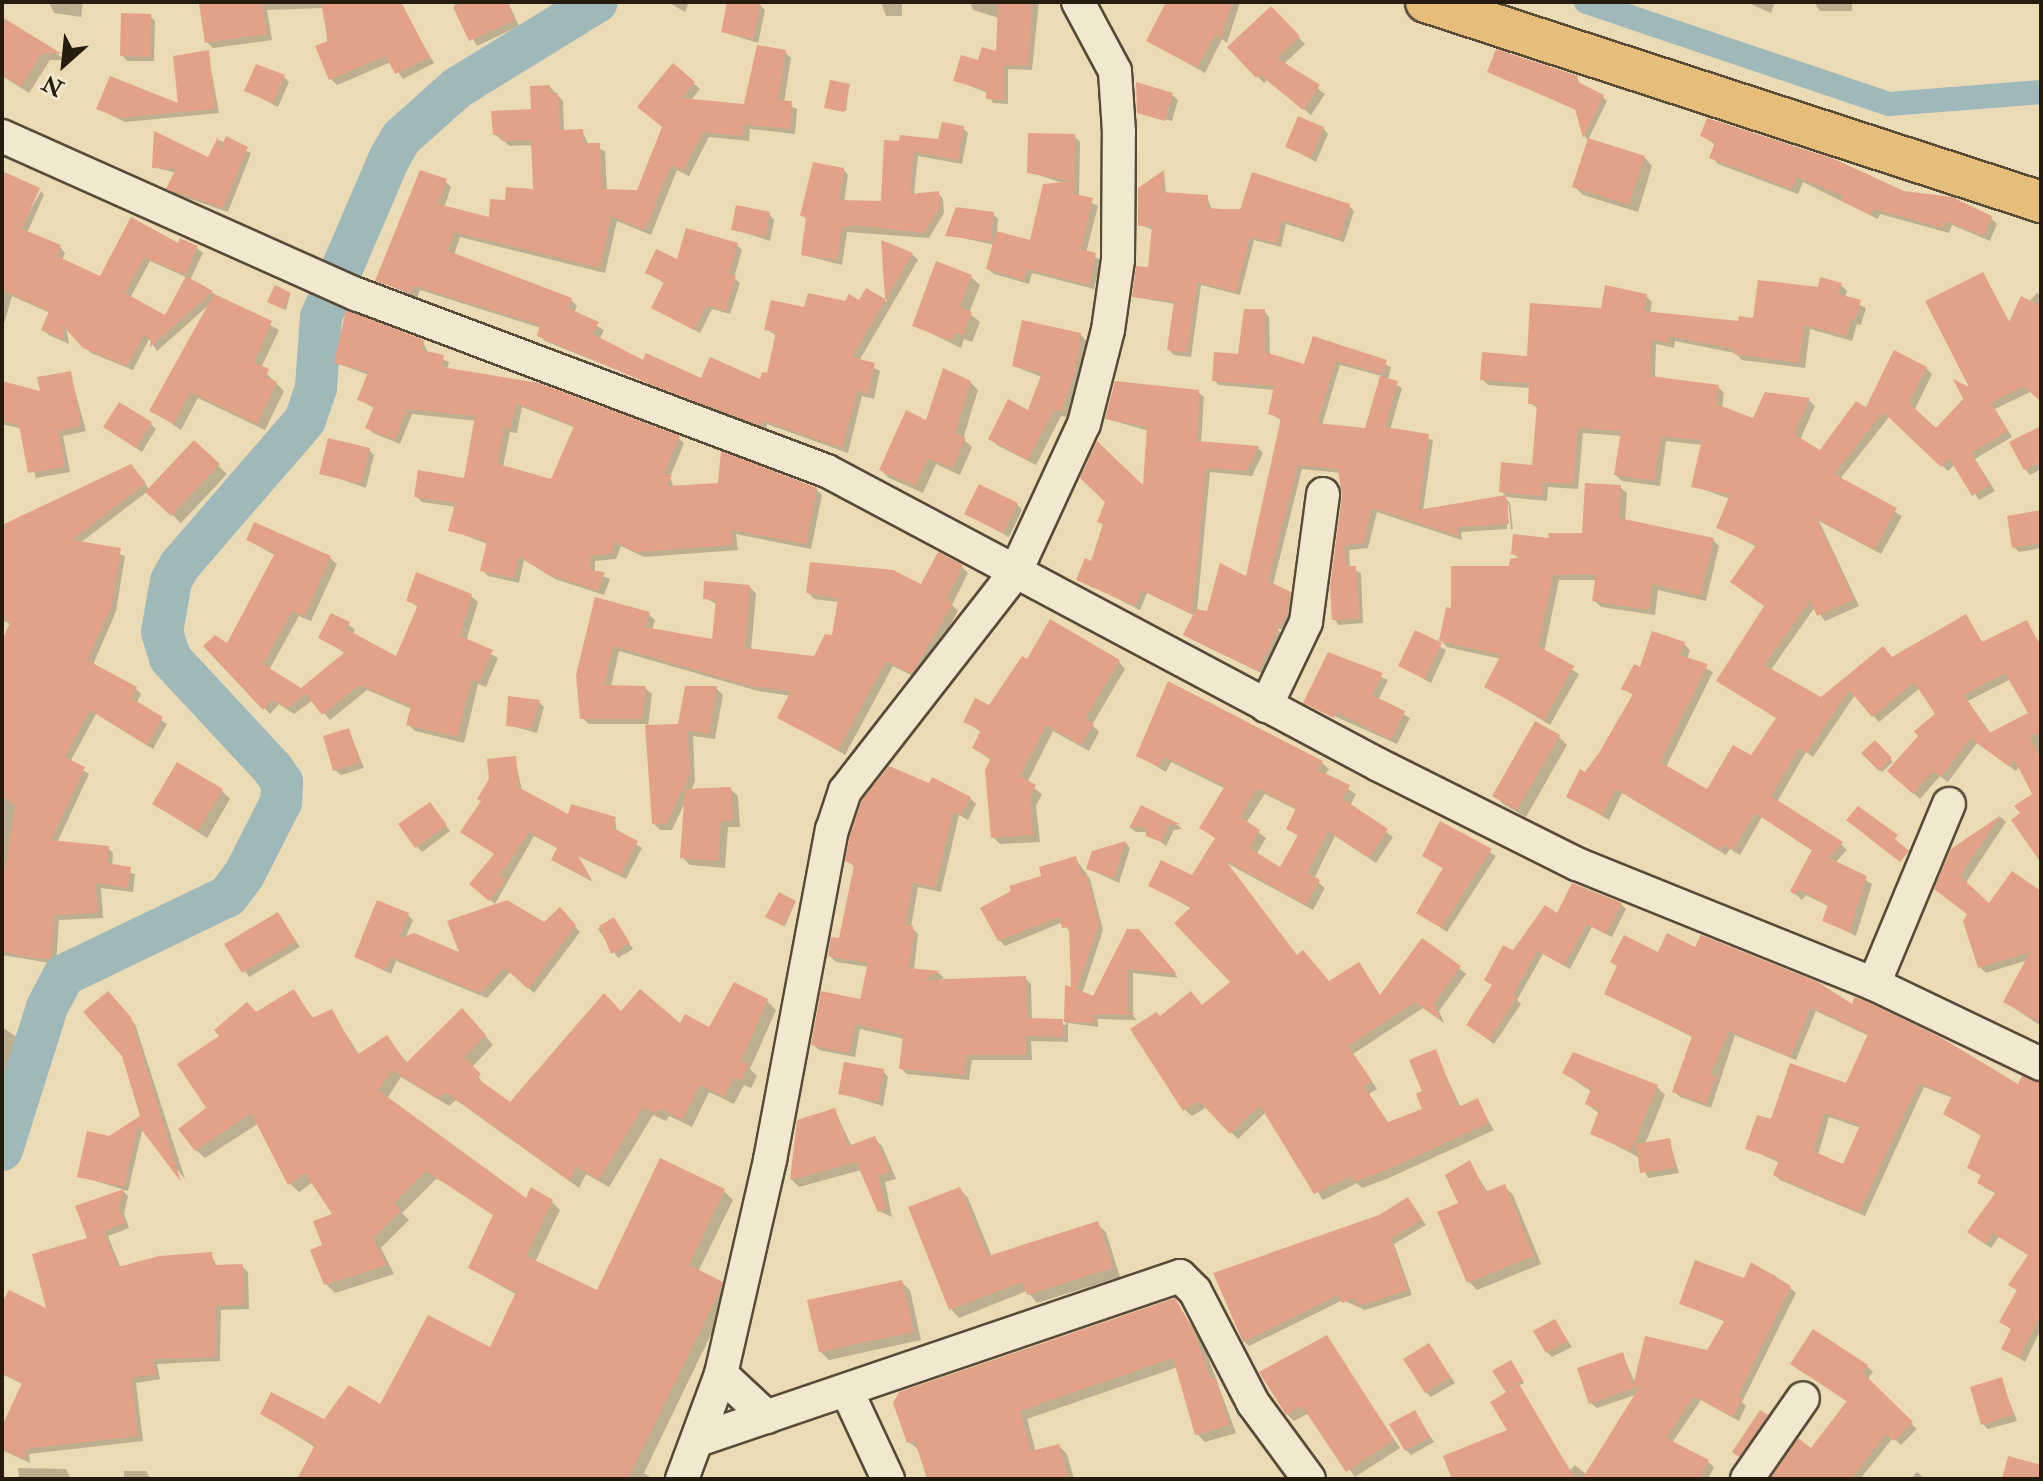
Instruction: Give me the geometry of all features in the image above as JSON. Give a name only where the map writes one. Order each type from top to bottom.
[{"type":"main road","points":[[1426,2],[2041,202]]},
{"type":"street","points":[[682,1479],[721,1374],[770,1160],[832,830],[845,791],[1015,573],[1084,424],[1108,330],[1118,260],[1115,71],[1078,2]]},
{"type":"street","points":[[2,136],[356,294],[827,471],[1266,706],[1577,864],[1874,984],[2041,1064]]},
{"type":"street","points":[[1266,706],[1306,622],[1323,494]]},
{"type":"street","points":[[1874,984],[1949,804]]},
{"type":"street","points":[[698,1440],[1180,1276],[1195,1291],[1253,1403],[1309,1479]]},
{"type":"street","points":[[721,1374],[767,1417]]},
{"type":"street","points":[[847,1391],[888,1479]]},
{"type":"street","points":[[1747,1479],[1803,1398]]},
{"type":"building","points":[[262,2],[267,34],[205,43],[199,4]]},
{"type":"building","points":[[321,2],[401,2],[430,57],[395,74],[386,56],[329,80],[315,46],[328,41]]},
{"type":"building","points":[[464,2],[507,2],[515,20],[469,41],[453,7]]},
{"type":"building","points":[[727,2],[761,2],[753,39],[721,32]]},
{"type":"building","points":[[998,2],[1032,2],[1028,66],[1004,65],[1004,100],[986,99],[986,90],[953,81],[961,55],[978,60],[982,47],[996,51]]},
{"type":"building","points":[[1166,2],[1232,2],[1220,39],[1215,34],[1197,68],[1146,41]]},
{"type":"building","points":[[1271,6],[1300,36],[1277,58],[1320,85],[1303,110],[1259,74],[1256,78],[1227,47]]},
{"type":"building","points":[[121,13],[151,14],[150,57],[120,56]]},
{"type":"building","points":[[2,17],[62,54],[42,53],[21,87],[2,75]]},
{"type":"building","points":[[757,45],[786,50],[778,100],[792,101],[790,129],[744,124],[743,136],[703,132],[683,171],[671,165],[645,230],[611,216],[600,268],[454,232],[448,251],[572,298],[568,308],[599,322],[593,334],[643,360],[646,353],[701,378],[710,357],[760,379],[762,372],[767,373],[776,332],[764,330],[771,300],[804,307],[808,293],[845,301],[849,294],[859,300],[866,288],[885,299],[881,240],[913,253],[852,357],[875,363],[868,394],[857,391],[842,448],[761,420],[761,426],[652,385],[537,336],[540,325],[414,286],[411,293],[375,281],[420,170],[447,179],[438,204],[489,217],[490,199],[505,200],[506,187],[533,189],[531,140],[502,141],[501,134],[493,135],[491,111],[531,109],[530,86],[550,85],[551,93],[558,93],[559,130],[583,129],[584,143],[600,143],[602,189],[637,190],[662,127],[637,107],[657,82],[673,63],[695,82],[682,98],[744,104]]},
{"type":"building","points":[[1496,49],[1578,76],[1576,81],[1604,95],[1583,138],[1575,109],[1487,72]]},
{"type":"building","points":[[209,50],[215,109],[119,118],[96,109],[110,76],[178,103],[173,56]]},
{"type":"building","points":[[256,64],[285,75],[273,103],[244,91]]},
{"type":"building","points":[[830,80],[850,84],[844,112],[824,108]]},
{"type":"building","points":[[1136,82],[1173,93],[1165,121],[1137,113]]},
{"type":"building","points":[[1298,116],[1324,127],[1311,158],[1285,147]]},
{"type":"building","points":[[1707,118],[1834,159],[1904,191],[1952,197],[1992,216],[1984,236],[1945,221],[1943,228],[1874,209],[1871,215],[1841,201],[1844,196],[1797,177],[1792,189],[1709,158],[1715,142],[1700,136]]},
{"type":"building","points":[[942,122],[964,126],[958,160],[914,152],[910,194],[939,191],[940,207],[924,233],[854,225],[842,228],[837,260],[801,255],[806,217],[800,216],[813,162],[844,168],[839,200],[881,201],[884,140],[899,141],[900,135],[938,139]]},
{"type":"building","points":[[154,131],[208,157],[218,137],[220,150],[226,136],[248,147],[223,208],[166,189],[176,169],[152,168]]},
{"type":"building","points":[[1028,133],[1075,134],[1074,194],[1093,198],[1081,249],[1096,253],[1089,285],[1027,269],[1024,280],[986,269],[996,231],[1030,240],[1043,184],[1074,181],[1027,173]]},
{"type":"building","points":[[1588,138],[1645,156],[1629,205],[1572,187]]},
{"type":"building","points":[[1164,170],[1162,192],[1208,195],[1208,208],[1240,210],[1252,172],[1350,204],[1340,238],[1282,220],[1277,243],[1250,237],[1236,292],[1197,282],[1187,353],[1167,350],[1174,301],[1132,297],[1136,266],[1148,267],[1152,226],[1138,226],[1138,188]]},
{"type":"building","points":[[2,171],[40,188],[22,229],[61,245],[57,256],[100,276],[131,217],[178,243],[180,238],[198,246],[185,275],[144,257],[125,293],[165,315],[186,276],[213,291],[150,347],[151,340],[144,335],[127,366],[83,348],[62,325],[65,340],[41,330],[49,311],[2,290]]},
{"type":"building","points":[[736,205],[770,212],[765,237],[731,230]]},
{"type":"building","points":[[956,207],[994,212],[991,241],[945,236]]},
{"type":"building","points":[[686,228],[738,243],[729,274],[736,276],[725,311],[707,305],[694,330],[651,308],[664,282],[645,273],[656,249],[677,259]]},
{"type":"building","points":[[936,261],[972,275],[960,307],[972,312],[963,335],[956,332],[952,341],[912,326]]},
{"type":"building","points":[[1983,272],[2009,322],[2021,296],[2041,306],[2041,402],[2024,386],[1991,403],[2008,431],[1971,453],[1990,485],[1972,496],[1949,458],[1941,467],[1883,412],[1834,474],[1897,508],[1874,550],[1816,518],[1854,599],[1817,616],[1810,601],[1764,665],[1821,697],[1883,646],[1892,657],[1966,614],[1982,642],[2027,620],[2041,648],[2041,742],[2037,733],[2029,736],[2041,759],[2041,863],[2011,820],[2020,813],[2014,806],[2032,794],[2014,759],[2010,767],[1970,738],[1941,777],[1933,771],[1913,794],[1887,771],[1918,736],[1914,731],[1935,714],[1914,682],[1872,717],[1849,690],[1807,753],[1799,748],[1771,796],[1843,842],[1829,858],[1867,876],[1849,932],[1822,921],[1828,905],[1800,890],[1795,895],[1790,891],[1812,850],[1755,813],[1733,850],[1723,845],[1720,850],[1616,789],[1602,815],[1566,797],[1580,769],[1585,772],[1599,753],[1633,694],[1621,689],[1634,664],[1640,667],[1652,631],[1685,642],[1680,655],[1708,664],[1660,762],[1707,789],[1733,745],[1751,755],[1776,718],[1716,681],[1764,606],[1730,582],[1756,545],[1716,528],[1730,495],[1691,487],[1702,440],[1661,436],[1654,481],[1614,475],[1621,431],[1578,428],[1573,484],[1543,482],[1542,496],[1499,492],[1501,462],[1532,465],[1537,404],[1528,404],[1529,383],[1480,380],[1482,352],[1527,356],[1530,303],[1601,308],[1605,285],[1647,294],[1644,311],[1738,321],[1739,316],[1753,318],[1758,280],[1818,287],[1820,277],[1842,283],[1838,294],[1861,300],[1855,321],[1851,319],[1846,336],[1804,325],[1799,363],[1734,354],[1734,349],[1669,336],[1668,343],[1651,339],[1650,376],[1719,385],[1716,404],[1753,418],[1765,392],[1810,398],[1794,434],[1820,450],[1856,401],[1866,407],[1894,350],[1927,367],[1909,403],[1936,428],[1963,399],[1953,379],[1969,387],[1925,301]],"holes":[[[2005,673],[2028,713],[1989,733],[1964,695]]]},
{"type":"building","points":[[275,285],[291,293],[283,309],[267,302]]},
{"type":"building","points":[[214,294],[272,321],[254,362],[269,369],[266,377],[277,382],[257,424],[190,392],[174,424],[149,411]]},
{"type":"building","points":[[1244,309],[1265,309],[1265,352],[1304,364],[1313,336],[1387,360],[1383,374],[1336,361],[1317,423],[1365,428],[1380,376],[1398,381],[1385,427],[1429,434],[1418,510],[1506,495],[1509,524],[1457,527],[1458,536],[1372,508],[1363,543],[1345,546],[1346,566],[1356,566],[1359,619],[1332,620],[1330,587],[1342,496],[1338,469],[1298,465],[1268,581],[1291,592],[1288,611],[1281,626],[1272,624],[1279,627],[1258,671],[1183,635],[1196,609],[1207,611],[1220,563],[1246,576],[1281,418],[1268,414],[1274,386],[1212,381],[1214,352],[1238,354]]},
{"type":"building","points":[[346,310],[424,340],[422,350],[444,355],[442,367],[539,383],[680,436],[664,473],[672,475],[667,486],[718,483],[721,451],[817,488],[806,544],[731,530],[733,545],[637,552],[615,542],[611,554],[590,556],[590,570],[605,572],[598,591],[547,574],[519,556],[514,578],[480,571],[487,541],[448,531],[455,503],[414,497],[418,470],[464,478],[475,416],[407,409],[395,440],[365,428],[374,406],[357,400],[368,372],[334,363]],"holes":[[[516,403],[574,426],[551,479],[498,464],[504,427],[511,429]]]},
{"type":"building","points":[[1022,320],[1081,333],[1075,373],[1061,412],[1054,410],[1028,460],[988,439],[1008,399],[1028,410],[1042,373],[1012,366]]},
{"type":"building","points":[[943,368],[971,381],[955,433],[966,438],[952,468],[928,458],[915,486],[879,470],[906,410],[926,420]]},
{"type":"building","points":[[71,371],[81,426],[58,431],[65,467],[28,473],[19,425],[2,421],[2,381],[40,391],[37,377]]},
{"type":"building","points":[[1115,381],[1199,390],[1197,441],[1259,446],[1247,471],[1206,468],[1192,614],[1142,590],[1135,606],[1076,580],[1085,558],[1091,561],[1103,524],[1097,522],[1105,502],[1080,478],[1097,441],[1143,485],[1147,427],[1105,419]]},
{"type":"building","points":[[119,402],[152,422],[136,448],[103,427]]},
{"type":"building","points":[[2041,426],[2041,462],[2024,470],[2009,442]]},
{"type":"building","points":[[328,438],[370,448],[361,484],[319,474]]},
{"type":"building","points":[[194,440],[220,464],[171,516],[145,492]]},
{"type":"building","points":[[131,464],[146,483],[72,540],[121,548],[112,605],[87,660],[137,687],[131,698],[163,717],[147,745],[90,710],[65,757],[85,767],[51,840],[109,846],[107,863],[131,867],[128,888],[96,883],[98,913],[54,915],[51,959],[25,957],[2,951],[2,887],[15,806],[2,795],[2,640],[10,623],[2,619],[2,525]]},
{"type":"building","points":[[1585,483],[1621,485],[1619,518],[1714,538],[1700,596],[1652,584],[1649,610],[1592,601],[1596,574],[1553,575],[1538,646],[1574,666],[1544,720],[1484,687],[1501,655],[1439,641],[1446,607],[1451,608],[1451,566],[1509,566],[1510,559],[1521,557],[1511,554],[1513,534],[1549,538],[1548,533],[1582,533]]},
{"type":"building","points":[[979,484],[1018,503],[1003,533],[964,514]]},
{"type":"building","points":[[2041,510],[2041,543],[2012,548],[2007,516]]},
{"type":"building","points":[[254,522],[331,556],[305,616],[292,611],[263,664],[301,688],[345,652],[318,638],[331,613],[350,622],[346,629],[396,656],[418,605],[406,601],[416,572],[472,594],[460,636],[493,650],[479,682],[472,679],[457,737],[406,725],[411,706],[359,685],[322,715],[306,694],[287,709],[272,699],[263,710],[203,646],[215,635],[227,643],[275,553],[246,540]]},
{"type":"building","points":[[938,552],[963,565],[946,599],[953,603],[912,674],[886,661],[838,750],[777,718],[791,691],[750,686],[613,646],[604,685],[646,686],[642,719],[580,719],[576,675],[595,597],[650,612],[645,627],[712,639],[716,600],[703,599],[704,581],[750,585],[745,648],[814,656],[825,634],[832,635],[838,598],[806,593],[810,562],[893,570],[921,584]]},
{"type":"building","points":[[1050,619],[1120,660],[1085,719],[1094,724],[1081,745],[1046,725],[1020,776],[1036,785],[1030,798],[1033,835],[991,838],[985,770],[991,758],[972,748],[981,730],[963,722],[975,698],[989,705],[1022,656],[1027,659]]},
{"type":"building","points":[[1415,630],[1442,643],[1425,679],[1398,666]]},
{"type":"building","points":[[1328,652],[1383,673],[1372,695],[1405,711],[1391,740],[1337,712],[1334,718],[1303,703]]},
{"type":"building","points":[[1168,681],[1323,761],[1318,770],[1350,785],[1343,799],[1388,829],[1369,858],[1328,831],[1307,873],[1320,880],[1306,905],[1225,860],[1297,955],[1303,950],[1329,981],[1359,962],[1380,995],[1422,938],[1461,966],[1434,1003],[1441,1020],[1415,1002],[1348,1046],[1372,1081],[1364,1087],[1388,1122],[1422,1109],[1416,1094],[1422,1091],[1409,1060],[1436,1049],[1458,1107],[1478,1098],[1489,1123],[1382,1172],[1354,1182],[1351,1176],[1314,1194],[1262,1109],[1258,1107],[1230,1134],[1199,1101],[1183,1111],[1130,1029],[1156,1012],[1160,1016],[1191,991],[1202,1005],[1230,982],[1174,923],[1191,907],[1148,886],[1161,860],[1192,875],[1215,838],[1199,828],[1225,786],[1164,757],[1159,767],[1136,756]],"holes":[[[1257,788],[1296,808],[1286,829],[1298,835],[1280,867],[1249,848],[1260,830],[1240,817]]]},
{"type":"building","points":[[685,686],[717,686],[709,734],[688,730],[690,774],[666,824],[652,824],[645,725],[678,724]]},
{"type":"building","points":[[508,696],[540,700],[531,729],[506,726]]},
{"type":"building","points":[[1535,721],[1560,735],[1517,810],[1492,796]]},
{"type":"building","points":[[349,728],[360,763],[333,771],[323,736]]},
{"type":"building","points":[[1875,740],[1892,758],[1879,771],[1861,753]]},
{"type":"building","points":[[516,756],[518,787],[568,814],[571,804],[616,817],[613,828],[638,841],[621,875],[577,855],[592,880],[551,860],[557,848],[529,832],[500,875],[506,880],[489,901],[469,884],[494,854],[460,832],[481,801],[477,799],[489,779],[487,759]]},
{"type":"building","points":[[177,762],[223,789],[198,831],[152,804]]},
{"type":"building","points":[[889,766],[929,783],[932,777],[971,797],[961,815],[953,811],[935,888],[913,882],[905,924],[913,926],[914,937],[908,968],[940,971],[924,980],[1026,976],[1027,1018],[1063,1019],[1063,1037],[1026,1036],[1026,1055],[966,1055],[964,1075],[899,1069],[903,1035],[855,1024],[849,1053],[811,1045],[821,991],[860,999],[868,963],[828,956],[831,937],[839,938],[854,865],[845,861],[850,835],[862,800]]},
{"type":"building","points":[[731,787],[733,820],[721,821],[718,861],[680,858],[685,789]]},
{"type":"building","points":[[430,802],[447,825],[415,848],[398,824]]},
{"type":"building","points":[[1141,805],[1180,824],[1169,825],[1161,842],[1146,836],[1145,827],[1129,828]]},
{"type":"building","points":[[1858,806],[1898,835],[1895,839],[1909,851],[1900,862],[1846,820]]},
{"type":"building","points":[[2001,815],[1960,876],[1989,903],[2012,871],[2041,891],[2041,1023],[2003,1002],[2030,952],[1978,968],[1963,921],[1967,914],[1934,889],[1951,849]]},
{"type":"building","points":[[1440,821],[1492,849],[1441,928],[1416,913],[1443,868],[1422,856]]},
{"type":"building","points":[[1126,841],[1114,878],[1086,869],[1092,851]]},
{"type":"building","points":[[1076,856],[1083,879],[1086,872],[1099,924],[1077,989],[1093,996],[1127,929],[1139,929],[1177,974],[1128,969],[1128,1011],[1136,1015],[1094,1014],[1094,1023],[1064,1022],[1065,985],[1071,987],[1069,927],[1062,928],[1059,917],[998,941],[980,908],[1011,891],[1009,886],[1041,876],[1039,867]]},
{"type":"building","points":[[1572,883],[1622,903],[1606,934],[1587,924],[1564,965],[1537,951],[1513,995],[1517,997],[1489,1040],[1466,1025],[1492,985],[1484,980],[1503,945],[1513,950],[1545,905],[1557,913]]},
{"type":"building","points":[[779,892],[796,901],[783,926],[765,917]]},
{"type":"building","points":[[377,900],[409,913],[398,939],[414,933],[459,952],[447,921],[507,900],[544,922],[560,907],[576,925],[528,989],[504,967],[481,993],[391,957],[385,970],[354,957]]},
{"type":"building","points":[[278,912],[296,941],[242,973],[224,944]]},
{"type":"building","points":[[614,917],[630,943],[611,954],[599,926]]},
{"type":"building","points":[[1667,933],[1695,947],[1701,935],[1818,982],[1852,1004],[1854,997],[1866,1001],[1940,1037],[2018,1084],[2022,1076],[2041,1083],[2041,1314],[2019,1358],[2001,1349],[2011,1329],[1999,1322],[2017,1290],[2008,1285],[2028,1255],[1993,1233],[1985,1244],[1967,1232],[1996,1192],[1977,1183],[1981,1175],[1967,1168],[1981,1135],[1943,1114],[1952,1096],[1919,1083],[1859,1212],[1773,1175],[1779,1160],[1745,1149],[1757,1115],[1771,1119],[1790,1063],[1846,1083],[1868,1034],[1811,1007],[1790,1057],[1729,1031],[1710,1075],[1716,1077],[1706,1104],[1672,1092],[1692,1036],[1604,994],[1617,966],[1610,962],[1624,935],[1658,952]],"holes":[[[1824,1113],[1860,1125],[1843,1164],[1813,1151]]]},
{"type":"building","points":[[734,982],[768,999],[741,1061],[749,1065],[741,1081],[734,1077],[724,1097],[700,1085],[682,1120],[660,1108],[657,1114],[643,1107],[599,1180],[576,1166],[570,1181],[446,1092],[439,1099],[392,1070],[378,1090],[526,1198],[531,1187],[553,1200],[526,1256],[597,1290],[660,1158],[725,1189],[689,1265],[723,1282],[722,1286],[628,1479],[297,1479],[315,1445],[260,1414],[271,1392],[324,1419],[349,1385],[380,1404],[428,1315],[490,1347],[516,1292],[468,1268],[493,1215],[426,1171],[394,1203],[401,1210],[373,1238],[387,1265],[324,1285],[310,1250],[322,1245],[313,1221],[332,1214],[305,1173],[288,1185],[251,1113],[195,1151],[178,1129],[206,1108],[177,1064],[219,1036],[214,1030],[247,1002],[256,1012],[294,989],[312,1018],[332,1009],[357,1055],[387,1035],[406,1063],[462,1008],[486,1035],[464,1057],[481,1074],[477,1078],[510,1102],[604,993],[621,1011],[640,989],[680,1023],[685,1014],[709,1027]]},
{"type":"building","points":[[108,991],[131,1017],[181,1182],[138,1125],[124,1187],[77,1177],[87,1131],[109,1136],[140,1116],[122,1056],[83,1012]]},
{"type":"building","points":[[1573,1052],[1658,1085],[1631,1151],[1590,1134],[1599,1110],[1585,1104],[1591,1089],[1562,1073]]},
{"type":"building","points":[[844,1062],[884,1069],[878,1102],[838,1094]]},
{"type":"building","points":[[835,1108],[848,1146],[875,1136],[890,1172],[878,1175],[886,1209],[878,1212],[856,1162],[790,1180],[797,1120]]},
{"type":"building","points":[[1670,1138],[1675,1168],[1640,1173],[1636,1144]]},
{"type":"building","points":[[1470,1160],[1485,1192],[1505,1184],[1534,1256],[1467,1283],[1437,1212],[1458,1203],[1445,1175]]},
{"type":"building","points":[[960,1187],[988,1256],[1098,1221],[1113,1268],[1027,1295],[1022,1282],[949,1310],[908,1207]]},
{"type":"building","points":[[124,1189],[119,1208],[125,1223],[104,1231],[118,1267],[159,1256],[212,1252],[213,1265],[243,1264],[244,1305],[216,1306],[216,1357],[153,1359],[156,1374],[131,1378],[138,1436],[25,1449],[25,1460],[2,1449],[2,1426],[22,1383],[2,1373],[2,1303],[9,1290],[46,1308],[32,1254],[87,1238],[75,1206]]},
{"type":"building","points":[[1408,1197],[1422,1219],[1391,1239],[1408,1290],[1358,1306],[1355,1298],[1342,1303],[1338,1295],[1243,1342],[1213,1273],[1379,1215]]},
{"type":"building","points":[[1695,1260],[1744,1278],[1751,1262],[1791,1286],[1738,1396],[1742,1399],[1733,1417],[1694,1396],[1666,1438],[1709,1460],[1700,1479],[1582,1479],[1640,1386],[1589,1404],[1577,1368],[1623,1352],[1633,1386],[1645,1336],[1707,1350],[1725,1320],[1679,1304]]},
{"type":"building","points":[[902,1280],[914,1332],[819,1352],[807,1300]]},
{"type":"building","points":[[1175,1298],[1194,1331],[1211,1379],[1216,1378],[1229,1425],[1195,1435],[1173,1358],[1020,1411],[1031,1451],[1059,1444],[1069,1479],[927,1479],[915,1441],[907,1443],[893,1403],[899,1392]]},
{"type":"building","points":[[1555,1319],[1568,1341],[1546,1353],[1533,1331]]},
{"type":"building","points":[[1813,1329],[1868,1365],[1863,1373],[1913,1422],[1894,1441],[1886,1434],[1851,1479],[1770,1479],[1798,1438],[1811,1448],[1847,1401],[1790,1364]]},
{"type":"building","points":[[1327,1335],[1394,1440],[1346,1472],[1302,1406],[1286,1415],[1259,1372]]},
{"type":"building","points":[[1429,1343],[1451,1377],[1425,1393],[1403,1359]]},
{"type":"building","points":[[1511,1360],[1523,1380],[1505,1391],[1492,1371]]},
{"type":"building","points":[[2002,1377],[2013,1415],[1981,1425],[1970,1387]]},
{"type":"building","points":[[1519,1384],[1575,1479],[1452,1479],[1443,1456],[1507,1430],[1490,1402]]},
{"type":"building","points":[[1415,1410],[1430,1437],[1405,1451],[1389,1424]]},
{"type":"building","points":[[1760,1410],[1768,1415],[1739,1457],[1732,1452]]},
{"type":"building","points":[[2008,1456],[2041,1465],[2041,1479],[2002,1479]]},
{"type":"waterway","points":[[2,1150],[47,1007],[64,975],[228,896],[244,875],[281,802],[282,782],[273,769],[170,658],[162,632],[171,581],[180,565],[305,420],[316,388],[321,317],[389,159],[401,138],[457,88],[597,2]]},
{"type":"waterway","points":[[1586,2],[1889,104],[2041,92]]}]
